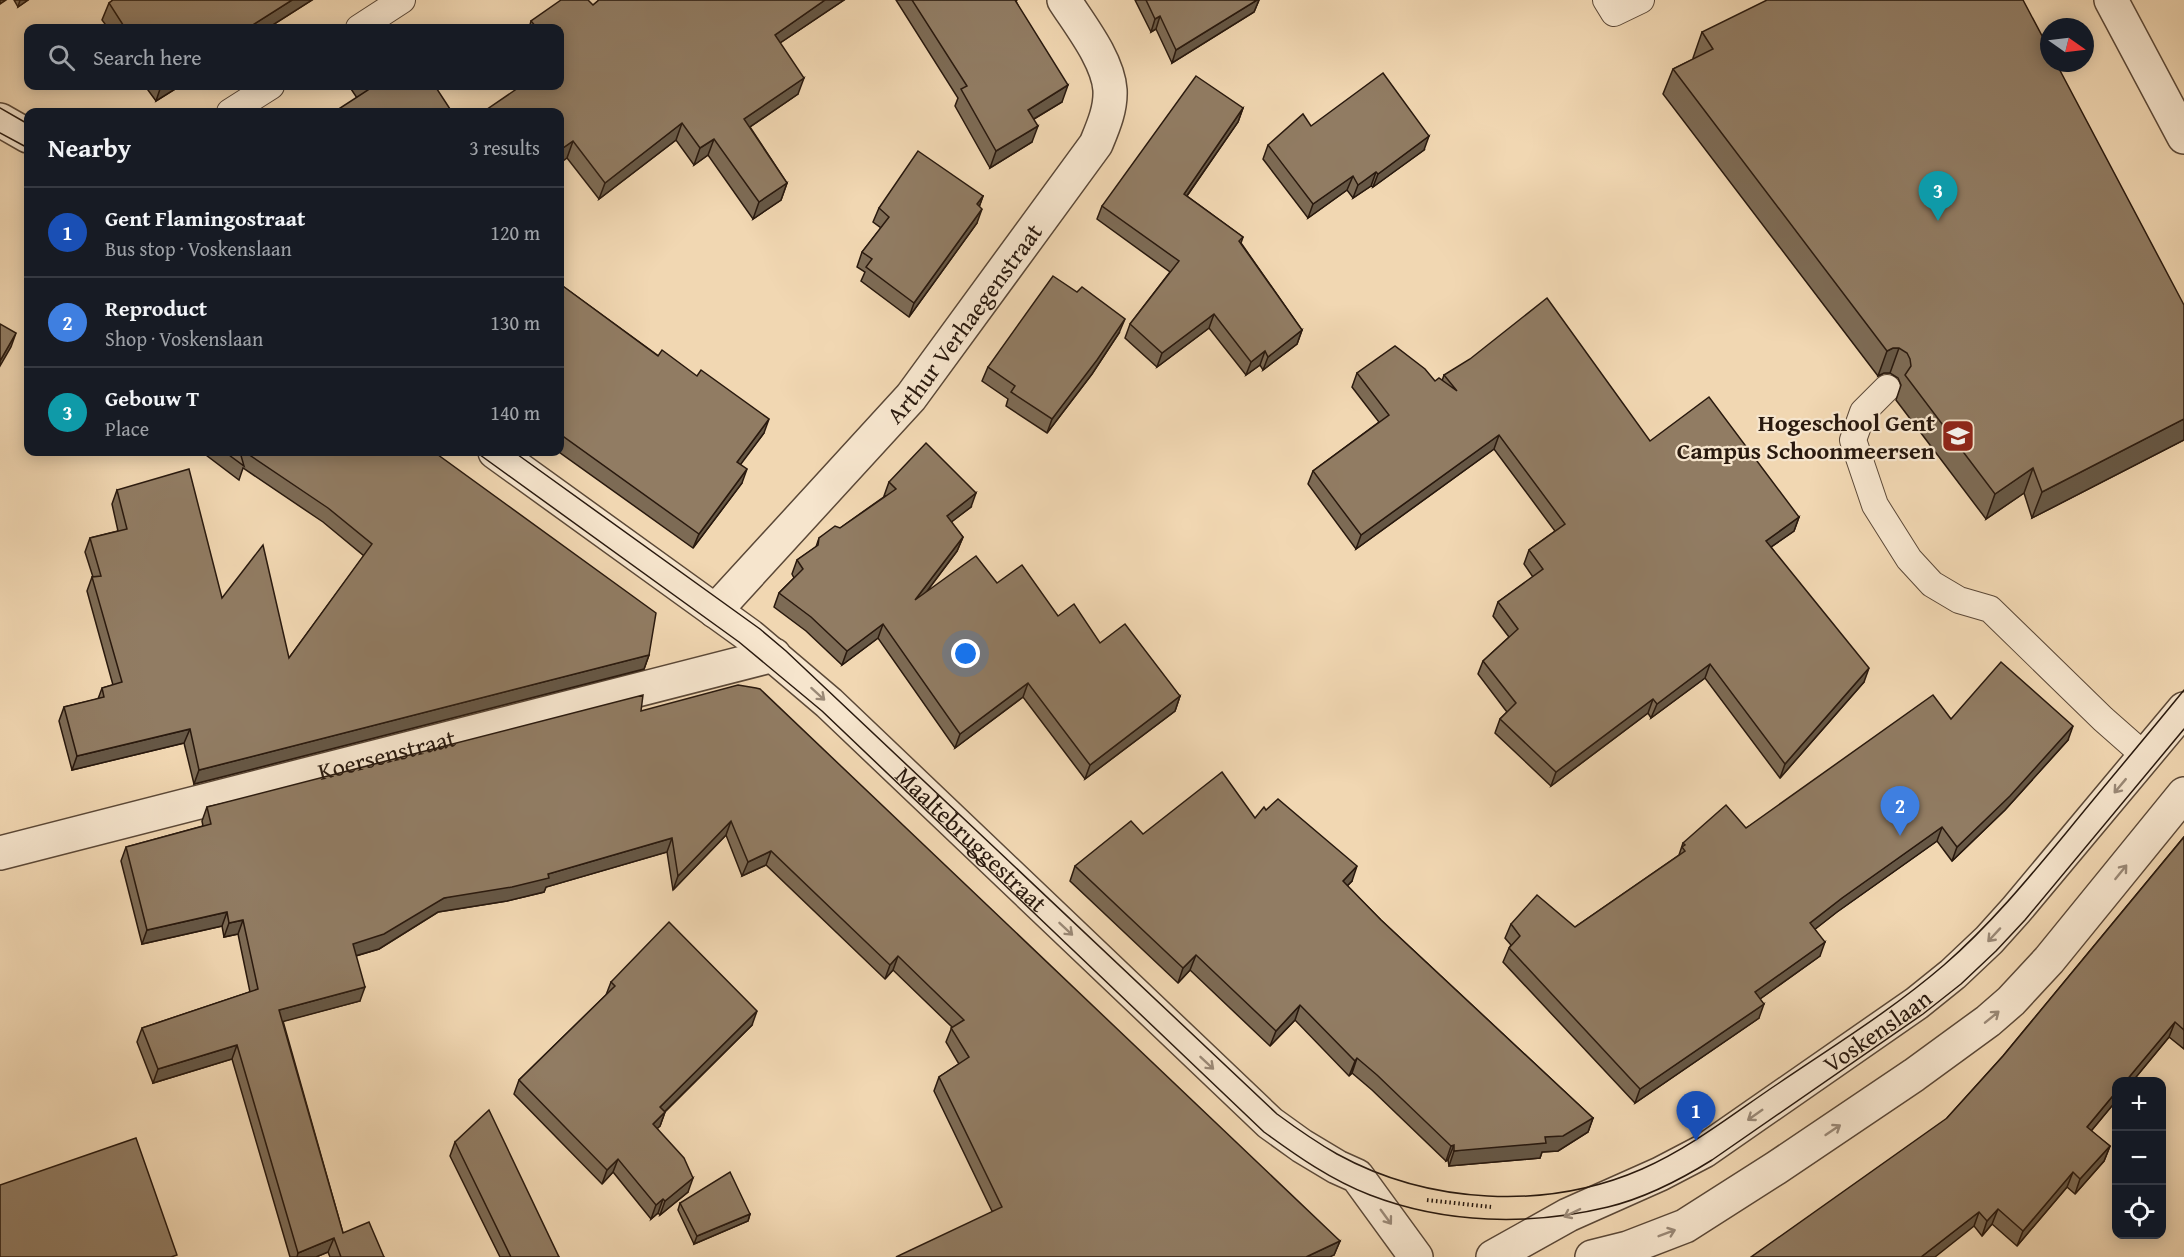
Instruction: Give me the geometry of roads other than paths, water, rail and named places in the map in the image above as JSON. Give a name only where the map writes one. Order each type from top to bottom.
[{"type":"street","name":"Arthur Verhaegenstraat","points":[[715,611],[911,397],[1096,144],[1106,119],[1110,90],[1104,65],[1064,0]]},
{"type":"street","points":[[2111,0],[2184,137]]},
{"type":"street","points":[[0,120],[24,134]]},
{"type":"street","name":"Maaltebruggestraat","points":[[501,456],[774,655],[829,704],[1270,1123],[1302,1146],[1357,1176],[1416,1257]]},
{"type":"street","name":"Koersenstraat","points":[[0,853],[774,655]]},
{"type":"street","name":"Voskenslaan","points":[[1493,1257],[1568,1215],[1691,1159],[1917,1003],[1953,974],[1989,940],[2184,709]]},
{"type":"street","points":[[1592,1257],[1628,1248],[1685,1226],[1914,1075],[1988,1021],[2012,1001],[2049,960],[2184,794]]},
{"type":"lane","points":[[365,24],[402,0]]},
{"type":"lane","points":[[1606,0],[1614,14],[1641,0]]},
{"type":"lane","points":[[236,108],[265,90]]},
{"type":"lane","points":[[1887,388],[1863,412],[1853,440],[1875,505],[1909,559],[1932,584],[1959,600],[1990,609],[2103,719],[2145,756]]},
{"type":"tram line","points":[[0,108],[24,122]]},
{"type":"tram line","points":[[0,133],[24,146]]},
{"type":"tram line","points":[[482,456],[739,642],[822,711],[1264,1132],[1328,1175],[1370,1195],[1399,1205],[1458,1217],[1518,1219],[1548,1217],[1608,1207],[1649,1193],[1712,1160],[1923,1014],[1961,984],[2025,920],[2184,729]]},
{"type":"tram line","points":[[520,456],[760,629],[786,651],[1277,1114],[1337,1154],[1372,1171],[1448,1192],[1488,1196],[1527,1196],[1567,1191],[1605,1182],[1642,1169],[1695,1140],[1863,1026],[1905,997],[1944,965],[1992,918],[2037,868],[2184,690]]},
{"type":"place","name":"Gebouw T","points":[[1938,221]]},
{"type":"place","name":"Hogeschool Gent Campus Schoonmeersen","points":[[1958,436]]},
{"type":"place","name":"Reproduct","points":[[1900,836]]},
{"type":"place","name":"Gent Flamingostraat","points":[[1696,1141]]}]
